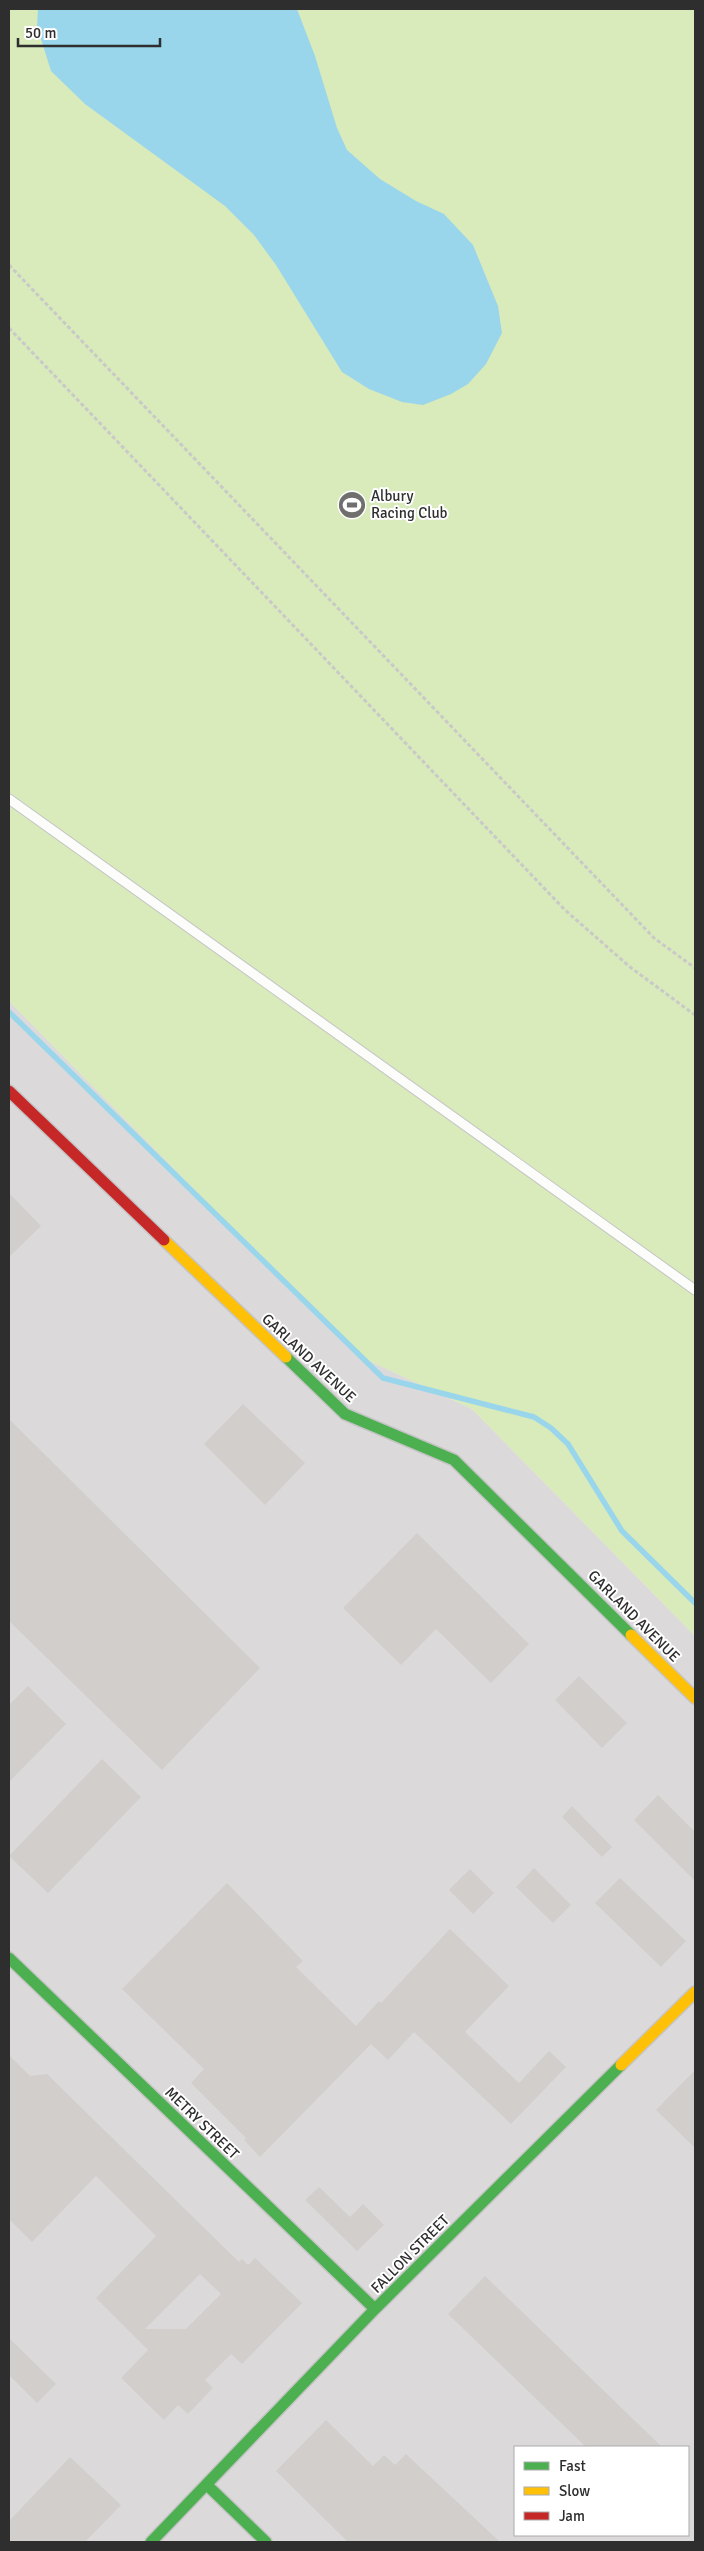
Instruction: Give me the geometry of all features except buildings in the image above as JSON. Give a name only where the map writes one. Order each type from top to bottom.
[{"type":"street","name":"GARLAND AVENUE","points":[[9,1092],[346,1414],[454,1460],[695,1698]]},
{"type":"street","name":"METRY STREET","points":[[9,1958],[375,2309]]},
{"type":"street","name":"FALLON STREET","points":[[151,2542],[375,2309],[695,1992]]},
{"type":"street","points":[[207,2485],[266,2542]]},
{"type":"lane","points":[[9,799],[695,1290]]},
{"type":"path","points":[[9,265],[654,938],[695,968]]},
{"type":"path","points":[[9,328],[565,910],[630,968],[695,1015]]},
{"type":"shaded area","points":[[9,1001],[357,1355],[472,1409],[695,1636],[695,2542],[9,2542]]},
{"type":"green space","name":"Albury Racing Club","points":[[9,9],[695,9],[695,1636],[472,1409],[357,1355],[9,1001]]},
{"type":"water","points":[[38,9],[297,9],[315,56],[337,128],[347,150],[380,179],[416,201],[444,214],[473,245],[498,306],[502,333],[486,364],[468,384],[451,394],[423,405],[402,402],[369,389],[342,372],[276,265],[254,235],[225,206],[85,104],[51,71],[37,26]]},
{"type":"waterway","points":[[9,1012],[383,1378],[534,1417],[551,1428],[568,1444],[622,1531],[695,1603]]},
{"type":"traffic: fast","points":[[286,1357],[345,1414],[454,1460],[631,1635]]},
{"type":"traffic: fast","points":[[9,1958],[375,2309]]},
{"type":"traffic: fast","points":[[151,2542],[375,2309],[621,2065]]},
{"type":"traffic: fast","points":[[207,2485],[266,2542]]},
{"type":"traffic: slow","points":[[164,1240],[286,1357]]},
{"type":"traffic: slow","points":[[631,1635],[695,1698]]},
{"type":"traffic: slow","points":[[621,2065],[695,1992]]},
{"type":"traffic: jam","points":[[9,1091],[164,1240]]},
{"type":"place","name":"Albury Racing Club","points":[[352,505]]}]
